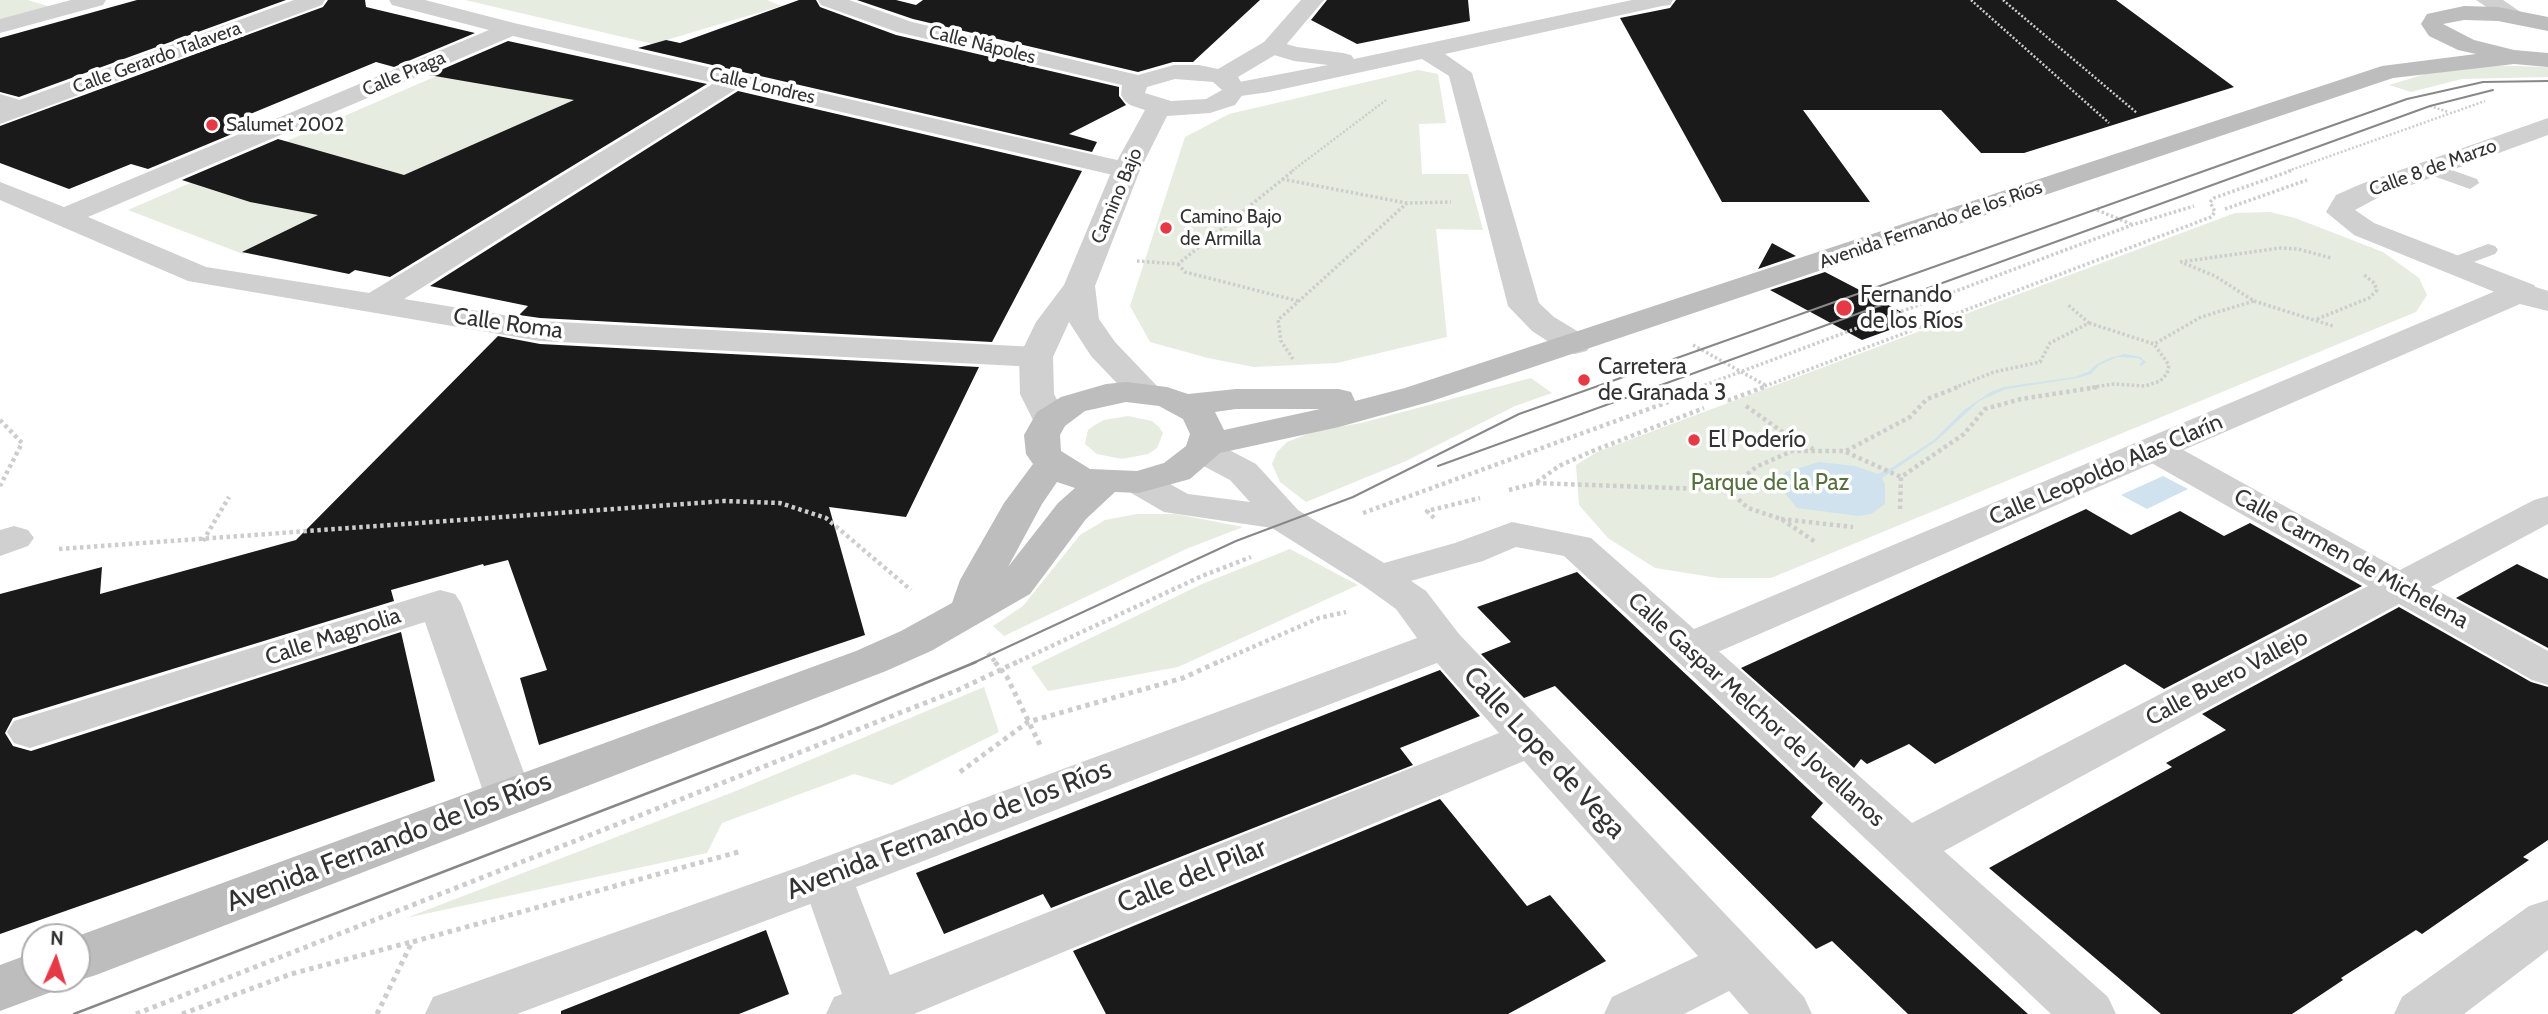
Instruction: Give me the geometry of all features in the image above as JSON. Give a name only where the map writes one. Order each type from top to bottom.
[{"type":"main road","points":[[2462,6],[2548,24]]},
{"type":"main road","name":"Avenida Fernando de los Ríos","points":[[2390,71],[2430,41],[2437,31],[2432,24],[2435,19],[2462,6]]},
{"type":"main road","points":[[2437,31],[2466,45],[2514,57],[2548,60]]},
{"type":"main road","name":"Avenida Fernando de los Ríos","points":[[1204,448],[1417,395],[2390,71],[2514,57]]},
{"type":"main road","name":"Avenida Fernando de los Ríos","points":[[1186,405],[1236,399],[1332,400],[1472,376]]},
{"type":"main road","points":[[1126,392],[1145,393],[1167,397],[1186,405],[1198,413],[1209,434],[1204,448],[1177,471],[1121,482],[1074,477],[1052,463],[1044,454],[1042,435],[1050,420],[1073,404],[1089,398],[1126,392]]},
{"type":"main road","points":[[976,628],[980,580],[1023,503],[1052,463]]},
{"type":"main road","name":"Avenida Fernando de los Ríos","points":[[91,954],[871,661],[924,637],[976,628],[1015,584],[1072,511],[1121,482]]},
{"type":"main road","points":[[0,988],[21,980]]},
{"type":"street","points":[[16,0],[52,12]]},
{"type":"street","points":[[0,26],[95,0]]},
{"type":"street","name":"Calle Gerardo Talavera","points":[[7,108],[314,0]]},
{"type":"street","name":"Calle Londres","points":[[400,0],[511,29],[1125,170]]},
{"type":"street","name":"Calle Nápoles","points":[[829,0],[905,27],[1138,82]]},
{"type":"street","points":[[1313,0],[1272,47],[1228,83],[1226,100],[1210,106],[1192,108],[1159,107],[1139,100],[1133,94],[1134,86],[1138,82],[1174,72],[1199,72],[1228,83],[1269,85],[1662,0]]},
{"type":"street","points":[[2487,0],[2517,17]]},
{"type":"street","name":"Calle Praga","points":[[64,217],[511,29]]},
{"type":"street","points":[[1272,47],[1329,60],[1384,60]]},
{"type":"street","points":[[1425,51],[1460,73],[1524,306],[1544,324],[1575,344]]},
{"type":"street","points":[[374,304],[734,80]]},
{"type":"street","name":"Camino Bajo","points":[[1050,420],[1038,394],[1036,356],[1052,322],[1079,286],[1125,170],[1159,107]]},
{"type":"street","name":"Calle 8 de Marzo","points":[[2535,297],[2364,229],[2340,212],[2346,201],[2548,126]]},
{"type":"street","name":"Calle Roma","points":[[0,190],[199,275],[540,331],[1036,356]]},
{"type":"street","name":"Camino Bajo","points":[[1079,286],[1083,319],[1103,349],[1145,393]]},
{"type":"street","name":"Calle Leopoldo Alas Clarín","points":[[1689,648],[2385,350],[2535,297]]},
{"type":"street","name":"Calle Lope de Vega","points":[[1204,448],[1243,472],[1283,518],[1367,593],[1411,600],[1444,643],[1784,1014]]},
{"type":"street","name":"Calle Carmen de Michelena","points":[[2154,449],[2548,670]]},
{"type":"street","name":"Calle Lope de Vega","points":[[1121,482],[1178,504],[1283,518]]},
{"type":"street","name":"Calle Buero Vallejo","points":[[1907,848],[2548,508]]},
{"type":"street","name":"Calle Gaspar Melchor de Jovellanos","points":[[1367,593],[1513,534],[1577,547],[2088,1014]]},
{"type":"street","name":"Calle Magnolia","points":[[30,732],[440,603],[509,797]]},
{"type":"street","name":"Avenida Fernando de los Ríos","points":[[453,1014],[827,877],[1444,643]]},
{"type":"street","name":"Calle del Pilar","points":[[868,1011],[1531,739]]},
{"type":"street","points":[[827,877],[868,1011]]},
{"type":"street","points":[[2422,1014],[2548,921]]},
{"type":"street","points":[[1632,1014],[1736,962]]},
{"type":"lane","points":[[2429,168],[2470,183]]},
{"type":"lane","points":[[2452,264],[2488,250]]},
{"type":"path","points":[[1970,0],[2111,124]]},
{"type":"path","points":[[2003,0],[2138,114]]},
{"type":"path","points":[[1298,301],[1185,272],[1178,264],[1407,84],[1384,60]]},
{"type":"path","points":[[1363,513],[1679,398],[1729,400],[2211,217],[2215,212],[2210,202],[2214,198],[2490,100]]},
{"type":"path","points":[[1282,180],[1407,203],[1495,202]]},
{"type":"path","points":[[2225,209],[2256,199]]},
{"type":"path","points":[[1332,400],[1280,341],[1278,320],[1407,203]]},
{"type":"path","points":[[1700,387],[2132,225],[2194,206]]},
{"type":"path","points":[[2333,259],[2298,249],[2280,248],[2180,261],[2215,276],[2254,301],[2317,319],[2385,350]]},
{"type":"path","points":[[2317,319],[2356,305],[2377,290],[2374,283],[2353,268]]},
{"type":"path","points":[[2154,344],[2201,317],[2254,301]]},
{"type":"path","points":[[1897,513],[1902,506],[1898,491],[1901,477],[1964,434],[1985,409],[2021,398],[2114,384],[2145,386],[2160,381],[2167,374],[2169,365],[2154,344],[2089,323],[2068,305]]},
{"type":"path","points":[[1846,451],[1910,417],[1927,399],[1994,372],[2040,362],[2050,343],[2089,323]]},
{"type":"path","points":[[1688,342],[1766,386]]},
{"type":"path","points":[[1746,406],[1784,433],[1814,449]]},
{"type":"path","points":[[1704,408],[1590,452],[1559,466],[1536,483],[1728,490],[1748,508],[1781,519],[1856,527]]},
{"type":"path","points":[[0,420],[22,443],[0,486]]},
{"type":"path","points":[[1728,490],[1756,467],[1792,451],[1814,449],[1846,451],[1901,477]]},
{"type":"path","points":[[203,541],[229,497]]},
{"type":"path","points":[[7,541],[64,551],[724,502],[780,503],[826,518],[920,598]]},
{"type":"path","points":[[1781,519],[1860,575]]},
{"type":"path","points":[[136,1014],[958,690],[1202,576],[1261,552]]},
{"type":"path","points":[[953,777],[1028,722],[1183,678],[1319,618],[1367,593]]},
{"type":"path","points":[[976,628],[1003,669],[1061,788]]},
{"type":"path","points":[[182,1014],[290,974],[754,847]]},
{"type":"path","points":[[377,1014],[412,942]]},
{"type":"green space","points":[[0,0],[28,0],[51,7],[0,21]]},
{"type":"green space","points":[[465,0],[767,0],[781,6],[653,44]]},
{"type":"green space","points":[[2484,65],[2548,67],[2548,77],[2462,79],[2411,92],[2389,85],[2432,72]]},
{"type":"green space","points":[[1418,70],[1438,74],[1446,123],[1419,124],[1422,174],[1468,174],[1483,230],[1436,229],[1447,337],[1337,363],[1254,367],[1150,342],[1130,306],[1185,137],[1229,114]]},
{"type":"green space","points":[[441,74],[580,98],[243,254],[128,210]]},
{"type":"green space","name":"Parque de la Paz","points":[[2270,212],[2295,218],[2383,252],[2419,278],[2427,295],[2416,312],[1771,578],[1718,578],[1655,568],[1608,538],[1579,505],[1576,465],[1597,452],[2235,213]]},
{"type":"green space","points":[[1531,378],[1552,393],[1515,406],[1406,461],[1306,502],[1280,482],[1272,464],[1277,452],[1287,442],[1315,431],[1361,423]]},
{"type":"green space","points":[[1128,416],[1152,421],[1159,427],[1163,433],[1157,448],[1148,454],[1122,459],[1097,454],[1085,444],[1088,430],[1095,425],[1104,420]]},
{"type":"green space","points":[[1137,514],[1176,514],[1243,527],[1186,549],[1004,636],[993,626],[1023,606],[1080,535],[1105,520]]},
{"type":"green space","points":[[1290,549],[1358,585],[1178,667],[1048,691],[1031,667],[1202,584]]},
{"type":"green space","points":[[984,687],[999,732],[892,785],[854,774],[722,823],[707,853],[406,918],[736,791]]},
{"type":"water","points":[[2125,354],[2140,357],[2146,362],[2141,366],[2139,365],[2143,361],[2138,358],[2117,357],[2099,365],[2091,374],[2077,378],[2006,389],[1979,401],[1936,441],[1882,478],[1885,485],[1885,504],[1871,514],[1859,516],[1797,508],[1776,482],[1786,472],[1819,462],[1855,466],[1878,474],[1934,440],[1964,410],[1991,392],[2004,387],[2075,377],[2110,358]]},
{"type":"water","points":[[2163,476],[2188,489],[2147,509],[2121,495]]},
{"type":"building","points":[[137,0],[286,0],[19,97],[0,92],[0,38]]},
{"type":"building","points":[[328,0],[365,0],[366,7],[475,33],[394,67],[376,62],[226,124],[244,129],[148,169],[131,164],[69,189],[0,163],[0,126],[323,7]]},
{"type":"building","points":[[799,0],[816,0],[820,7],[896,35],[1119,87],[1119,96],[1126,105],[1069,134],[1097,142],[1092,152],[638,48],[666,40],[680,43]]},
{"type":"building","points":[[857,0],[896,0],[916,5],[923,0],[1260,0],[1193,62],[1173,62],[1138,72],[913,19]]},
{"type":"building","points":[[1327,0],[1468,0],[1470,21],[1357,44],[1311,20]]},
{"type":"building","points":[[1676,0],[2116,0],[2234,87],[2024,153],[1981,153],[1941,110],[1803,110],[1870,202],[1722,202],[1620,18],[1670,8]]},
{"type":"building","points":[[508,41],[707,84],[390,277],[355,270],[349,274],[242,252],[318,215],[250,202],[182,180],[278,139],[404,175],[574,100],[429,75]]},
{"type":"building","points":[[738,91],[1082,171],[992,342],[540,318],[519,315],[528,306],[430,286]]},
{"type":"building","points":[[1772,243],[1796,256],[1758,269]]},
{"type":"building","points":[[1825,272],[1917,320],[1862,340],[1770,290]]},
{"type":"building","points":[[498,336],[540,344],[979,367],[906,517],[829,507],[865,635],[539,745],[520,678],[547,670],[508,560],[484,566],[483,564],[391,590],[394,601],[13,718],[5,733],[13,746],[31,751],[401,632],[435,781],[31,923],[21,923],[21,927],[0,934],[0,594],[102,567],[100,594],[296,540]]},
{"type":"building","points":[[2086,509],[2131,535],[2180,511],[2224,536],[2250,523],[2362,586],[2164,689],[2125,664],[1935,764],[1909,744],[1867,764],[1861,759],[1854,768],[1741,668]]},
{"type":"building","points":[[2517,564],[2548,579],[2548,648],[2456,598]]},
{"type":"building","points":[[1577,572],[1823,803],[1811,817],[2028,1014],[1908,1014],[1832,941],[1816,949],[1555,686],[1524,698],[1481,654],[1511,642],[1477,607]]},
{"type":"building","points":[[2399,607],[2531,682],[2548,687],[2548,840],[2523,857],[2529,860],[2422,934],[2416,930],[2341,978],[2343,980],[2292,1014],[2161,1014],[1989,868],[2172,767],[2166,763],[2226,730],[2202,714]]},
{"type":"building","points":[[1440,670],[1480,716],[1400,748],[1413,765],[1051,908],[1043,894],[944,934],[916,873]]},
{"type":"building","points":[[1440,799],[1527,906],[1550,895],[1606,961],[1508,1014],[1106,1014],[1073,951]]},
{"type":"building","points":[[766,930],[789,994],[739,1014],[561,1014],[561,1011]]},
{"type":"tram line","points":[[971,664],[1236,541],[1353,497],[1519,414],[2407,99],[2483,82],[2548,81]]},
{"type":"tram line","points":[[1438,466],[2430,106],[2493,90]]},
{"type":"tram line","points":[[74,1014],[822,726],[976,662]]},
{"type":"place","name":"Salumet 2002","points":[[212,125]]},
{"type":"place","name":"Camino Bajo de Armilla","points":[[1166,228]]},
{"type":"place","name":"Fernando de los Ríos","points":[[1844,308]]},
{"type":"place","name":"Carretera de Granada 3","points":[[1584,380]]},
{"type":"place","name":"El Poderío","points":[[1694,440]]}]
